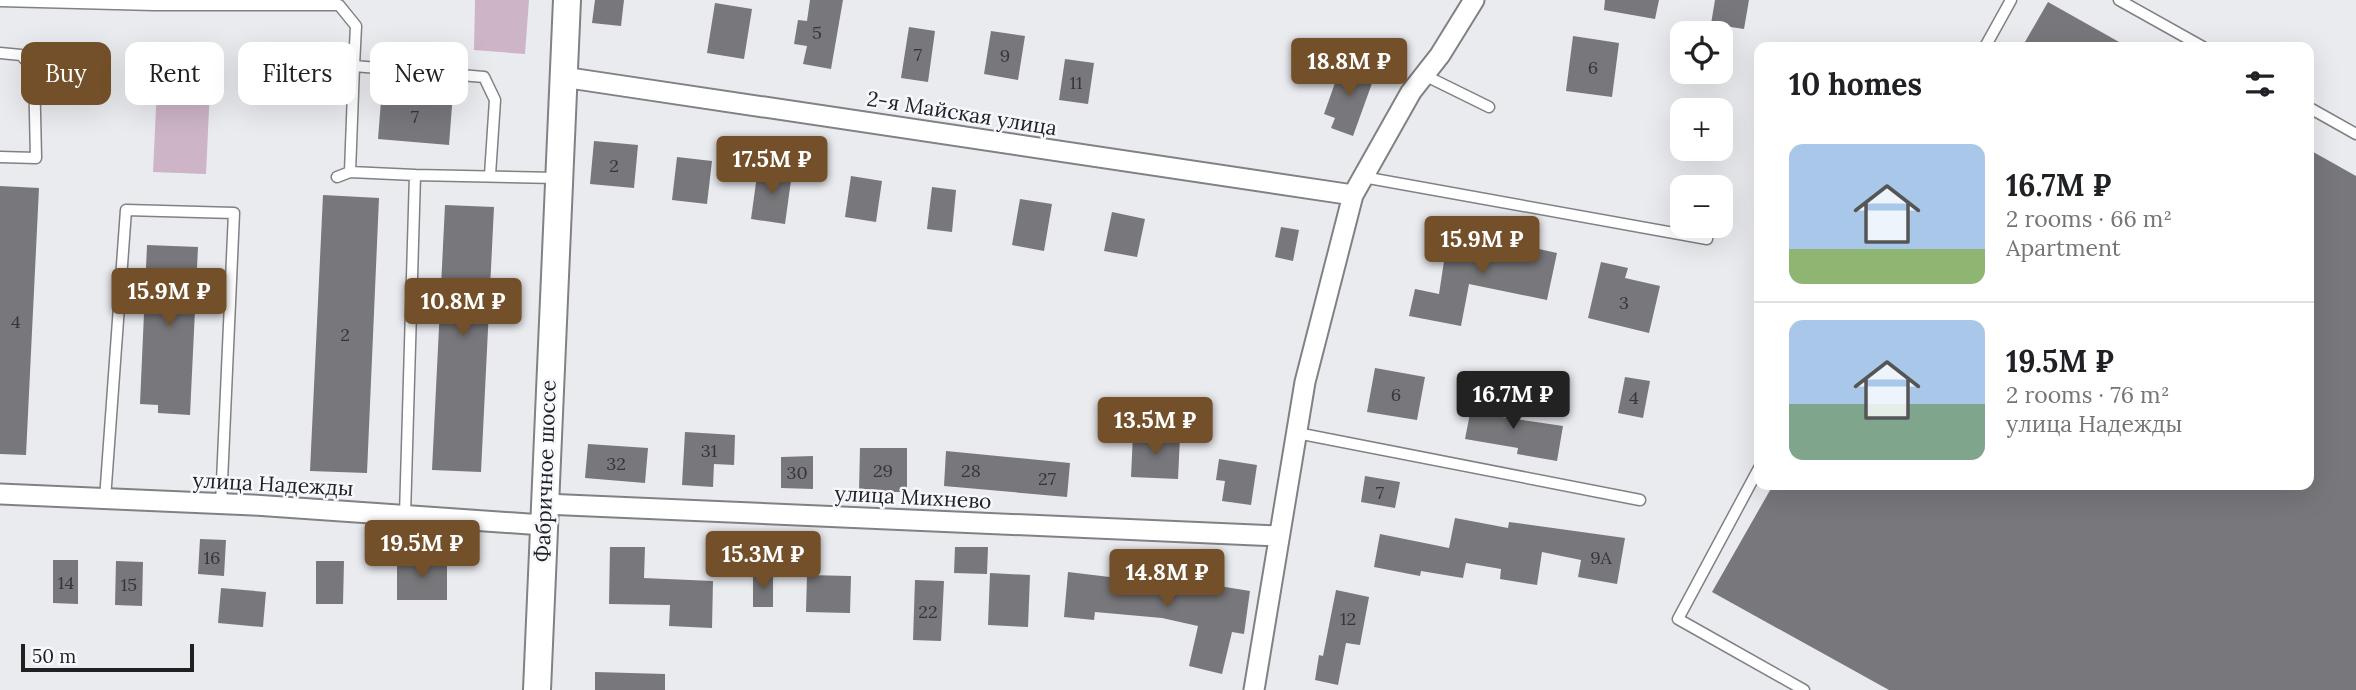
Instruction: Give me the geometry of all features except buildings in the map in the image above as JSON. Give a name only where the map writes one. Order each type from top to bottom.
[{"type":"main road","name":"Фабричное шоссе","points":[[537,690],[557,178],[567,0]]},
{"type":"street","points":[[1254,690],[1305,382],[1353,195],[1410,92],[1474,0]]},
{"type":"street","name":"2-я Майская улица","points":[[563,77],[1353,195]]},
{"type":"street","name":"улица Надежды","points":[[0,494],[405,515],[544,514]]},
{"type":"street","name":"улица Михнево","points":[[544,514],[1279,536]]},
{"type":"lane","points":[[1988,42],[2011,0]]},
{"type":"lane","points":[[2119,0],[2194,42]]},
{"type":"lane","points":[[0,1],[154,5],[339,5],[356,26],[355,42]]},
{"type":"lane","points":[[0,53],[21,55],[34,69],[36,158],[0,157]]},
{"type":"lane","points":[[356,66],[484,77],[495,100],[490,175]]},
{"type":"lane","points":[[1424,75],[1489,107]]},
{"type":"lane","points":[[350,172],[353,105]]},
{"type":"lane","points":[[2314,110],[2356,134]]},
{"type":"lane","points":[[337,177],[350,172],[557,178]]},
{"type":"lane","points":[[405,515],[415,175]]},
{"type":"lane","points":[[1362,176],[1707,239]]},
{"type":"lane","points":[[106,499],[126,210],[234,213],[222,504]]},
{"type":"lane","points":[[1297,433],[1640,500]]},
{"type":"lane","points":[[1754,477],[1678,619],[1804,690]]},
{"type":"shaded area","points":[[475,0],[529,0],[525,54],[474,50]]},
{"type":"shaded area","points":[[156,105],[209,105],[206,174],[153,172]]}]
